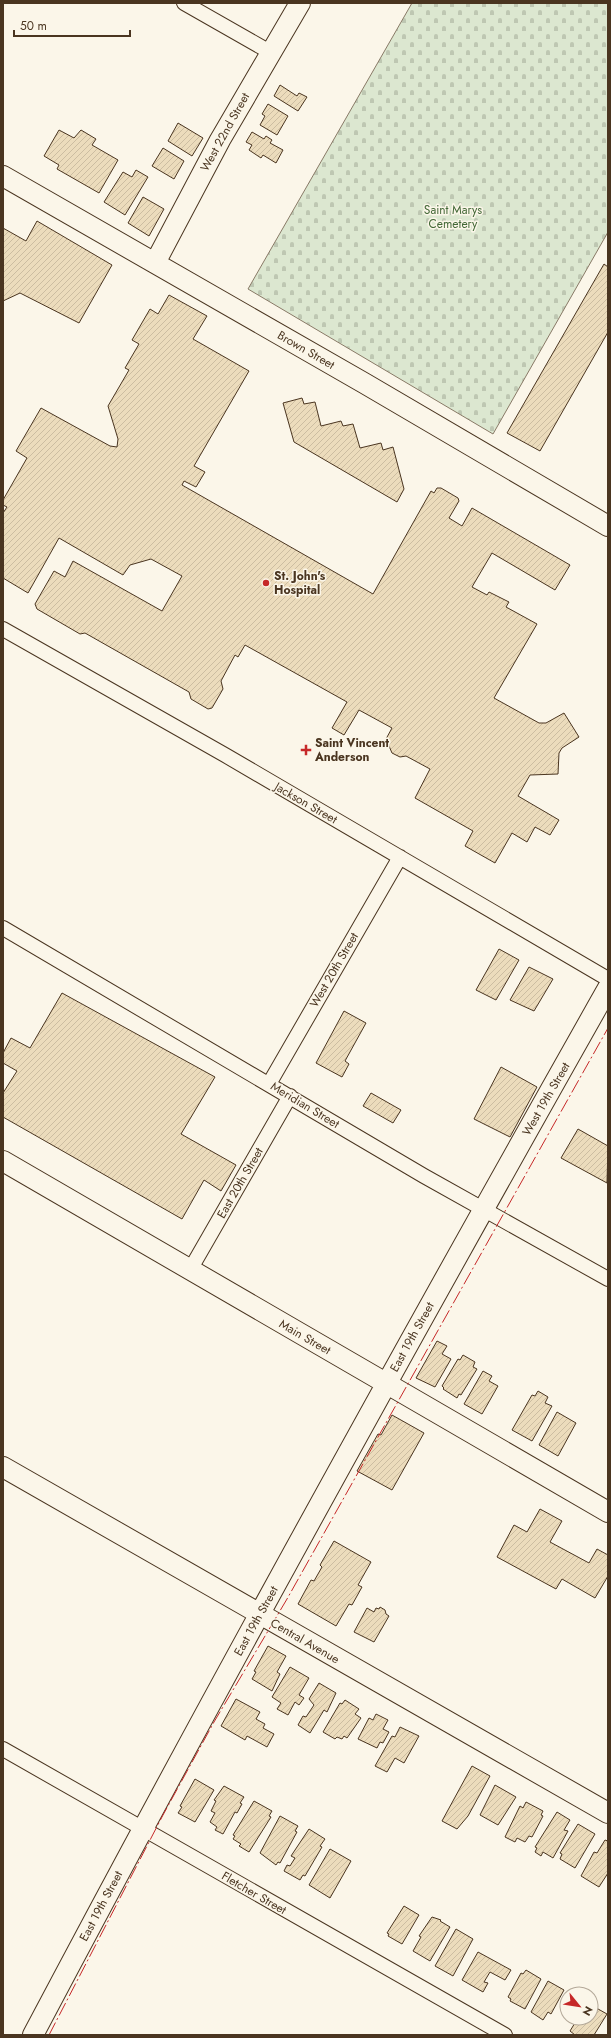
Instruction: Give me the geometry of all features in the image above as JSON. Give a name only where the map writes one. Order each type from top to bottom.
[{"type":"street","points":[[184,3],[270,52]]},
{"type":"street","name":"West 22nd Street","points":[[155,263],[171,231],[270,52],[300,3]]},
{"type":"street","name":"Brown Street","points":[[3,176],[608,526]]},
{"type":"street","name":"Jackson Street","points":[[3,629],[400,857],[608,979]]},
{"type":"street","name":"West 20th Street","points":[[269,1084],[400,857]]},
{"type":"street","name":"Meridian Street","points":[[3,928],[483,1209],[608,1279]]},
{"type":"street","name":"West 19th Street","points":[[483,1209],[608,988]]},
{"type":"street","name":"East 20th Street","points":[[190,1270],[290,1096]]},
{"type":"street","name":"Main Street","points":[[3,1161],[608,1512]]},
{"type":"street","name":"East 19th Street","points":[[33,2035],[142,1829],[385,1384],[483,1209]]},
{"type":"street","name":"Central Avenue","points":[[3,1467],[259,1615],[608,1813]]},
{"type":"street","name":"Fletcher Street","points":[[3,1749],[505,2035]]},
{"type":"green space","name":"Saint Marys Cemetery","points":[[412,3],[608,3],[608,232],[493,434],[248,289]]},
{"type":"building","points":[[280,85],[297,96],[299,93],[307,97],[298,111],[274,96]]},
{"type":"building","points":[[268,104],[288,116],[277,135],[260,125],[265,116],[262,114]]},
{"type":"building","points":[[178,123],[203,138],[192,156],[168,141]]},
{"type":"building","points":[[59,130],[74,138],[81,130],[96,139],[92,145],[118,160],[99,193],[57,169],[59,165],[44,156]]},
{"type":"building","points":[[252,132],[264,139],[266,136],[272,140],[270,143],[283,150],[276,163],[263,155],[261,158],[249,150],[252,145],[246,142]]},
{"type":"building","points":[[163,148],[184,161],[174,179],[152,166]]},
{"type":"building","points":[[136,170],[148,177],[125,215],[104,202],[123,172],[132,177]]},
{"type":"building","points":[[143,197],[164,209],[149,236],[128,223]]},
{"type":"building","points":[[37,221],[112,265],[79,323],[20,293],[3,301],[3,228],[26,241]]},
{"type":"building","points":[[604,264],[608,267],[608,332],[540,451],[507,433]]},
{"type":"building","name":"St. John's Hospital","points":[[169,295],[207,316],[193,339],[249,371],[194,466],[205,472],[196,487],[184,481],[182,485],[373,594],[431,491],[434,493],[437,488],[441,488],[458,498],[459,501],[449,518],[462,526],[472,508],[570,565],[555,590],[492,553],[472,587],[487,595],[489,592],[509,602],[506,607],[537,624],[494,698],[539,723],[546,723],[564,713],[579,737],[562,748],[559,753],[558,774],[530,775],[518,796],[559,820],[550,835],[535,827],[527,842],[512,833],[495,863],[465,846],[473,831],[415,798],[430,769],[406,756],[400,757],[392,753],[386,739],[392,728],[359,710],[344,735],[332,728],[347,702],[245,645],[238,657],[235,655],[221,681],[223,689],[212,708],[208,709],[191,699],[189,692],[85,633],[80,634],[37,609],[35,604],[54,571],[65,577],[73,561],[162,611],[182,576],[151,559],[130,565],[123,575],[59,538],[28,593],[3,578],[3,513],[7,507],[3,505],[3,500],[27,458],[16,451],[41,408],[110,446],[117,447],[118,439],[108,406],[129,370],[125,368],[139,344],[132,340],[150,309],[158,314]]},
{"type":"building","points":[[302,398],[304,404],[315,402],[321,426],[341,421],[343,426],[353,424],[360,448],[381,443],[383,450],[393,447],[404,489],[397,502],[294,442],[283,403]]},
{"type":"building","points":[[499,949],[519,960],[496,1000],[476,990]]},
{"type":"building","points":[[529,967],[553,979],[534,1011],[510,1000]]},
{"type":"building","points":[[62,993],[215,1077],[181,1134],[236,1165],[221,1191],[204,1180],[182,1219],[3,1117],[3,1093],[17,1071],[3,1063],[3,1053],[11,1038],[30,1048]]},
{"type":"building","points":[[344,1011],[366,1023],[345,1061],[349,1064],[342,1077],[316,1063]]},
{"type":"building","points":[[501,1067],[537,1087],[510,1137],[474,1119]]},
{"type":"building","points":[[371,1093],[401,1110],[393,1123],[363,1106]]},
{"type":"building","points":[[578,1129],[608,1146],[607,1183],[561,1158]]},
{"type":"building","points":[[437,1341],[447,1346],[442,1354],[451,1359],[435,1387],[416,1378]]},
{"type":"building","points":[[463,1355],[475,1362],[473,1367],[477,1369],[461,1395],[459,1394],[457,1398],[443,1389],[444,1388],[442,1386],[458,1359],[460,1360]]},
{"type":"building","points":[[483,1371],[492,1376],[489,1381],[498,1386],[482,1414],[464,1404]]},
{"type":"building","points":[[538,1391],[548,1397],[545,1403],[552,1406],[532,1441],[512,1430],[532,1395],[535,1396]]},
{"type":"building","points":[[557,1412],[576,1423],[558,1456],[539,1445]]},
{"type":"building","points":[[392,1415],[424,1433],[392,1490],[357,1471],[378,1434],[381,1435]]},
{"type":"building","points":[[540,1509],[562,1521],[550,1542],[589,1563],[597,1549],[608,1555],[608,1576],[595,1598],[562,1579],[556,1589],[497,1557],[514,1525],[527,1532]]},
{"type":"building","points":[[334,1541],[371,1562],[358,1585],[362,1587],[352,1605],[349,1604],[336,1626],[298,1604],[311,1580],[314,1581],[322,1567],[320,1565]]},
{"type":"building","points":[[380,1607],[385,1610],[386,1614],[389,1616],[374,1642],[354,1632],[367,1608],[374,1612],[376,1608],[379,1609]]},
{"type":"building","points":[[268,1646],[286,1656],[277,1672],[280,1674],[272,1691],[252,1679],[256,1672],[254,1671]]},
{"type":"building","points":[[290,1667],[309,1678],[299,1695],[304,1698],[299,1705],[295,1702],[288,1715],[277,1709],[281,1703],[272,1697]]},
{"type":"building","points":[[319,1683],[336,1693],[327,1712],[324,1710],[310,1733],[298,1725],[303,1716],[306,1717],[314,1705],[309,1699]]},
{"type":"building","points":[[236,1699],[260,1712],[256,1719],[265,1724],[263,1728],[274,1734],[267,1747],[247,1736],[245,1740],[221,1726]]},
{"type":"building","points":[[345,1700],[359,1709],[355,1714],[361,1718],[347,1738],[344,1736],[342,1739],[337,1737],[335,1739],[323,1732],[340,1703],[342,1704]]},
{"type":"building","points":[[376,1714],[388,1720],[383,1729],[389,1732],[383,1743],[380,1742],[377,1748],[358,1739],[369,1718],[373,1720]]},
{"type":"building","points":[[400,1727],[419,1736],[404,1763],[395,1758],[387,1772],[375,1766],[392,1736],[395,1737]]},
{"type":"building","points":[[472,1766],[490,1776],[468,1816],[457,1829],[442,1821]]},
{"type":"building","points":[[195,1779],[214,1790],[195,1822],[178,1813],[182,1807],[180,1806]]},
{"type":"building","points":[[495,1785],[516,1797],[498,1825],[480,1815]]},
{"type":"building","points":[[224,1786],[244,1797],[240,1803],[242,1804],[237,1813],[235,1812],[223,1834],[215,1830],[217,1827],[210,1822],[215,1813],[211,1811],[216,1801],[214,1800]]},
{"type":"building","points":[[254,1801],[272,1811],[269,1816],[271,1817],[249,1852],[239,1846],[241,1844],[233,1839],[235,1836],[233,1835]]},
{"type":"building","points":[[526,1802],[543,1811],[541,1815],[543,1816],[532,1837],[529,1836],[525,1842],[517,1838],[515,1842],[505,1837],[520,1806],[523,1808]]},
{"type":"building","points":[[557,1812],[570,1820],[564,1830],[568,1831],[553,1858],[543,1852],[541,1856],[535,1852],[537,1848],[535,1847]]},
{"type":"building","points":[[280,1816],[298,1826],[295,1831],[297,1832],[280,1863],[278,1862],[276,1865],[260,1853]]},
{"type":"building","points":[[578,1824],[595,1834],[575,1868],[560,1859],[562,1854],[560,1853]]},
{"type":"building","points":[[309,1829],[325,1839],[305,1876],[303,1875],[300,1880],[284,1871],[287,1865],[290,1866],[295,1858],[291,1856]]},
{"type":"building","points":[[605,1840],[608,1841],[608,1873],[599,1887],[581,1876],[594,1852],[597,1853]]},
{"type":"building","points":[[330,1849],[351,1861],[330,1898],[309,1885]]},
{"type":"building","points":[[404,1906],[419,1915],[402,1944],[388,1936],[389,1934],[387,1933]]},
{"type":"building","points":[[432,1917],[441,1920],[440,1921],[450,1927],[430,1961],[413,1951],[421,1937],[419,1936]]},
{"type":"building","points":[[456,1929],[473,1939],[453,1976],[435,1966]]},
{"type":"building","points":[[478,1952],[511,1970],[505,1980],[490,1972],[484,1982],[488,1983],[483,1992],[462,1980]]},
{"type":"building","points":[[526,1970],[541,1979],[525,2009],[510,2001],[511,1999],[508,1997],[521,1973],[523,1974]]},
{"type":"building","points":[[548,1981],[559,1987],[559,1999],[551,2014],[548,2012],[543,2020],[531,2012]]},
{"type":"building","points":[[599,2010],[607,2014],[594,2035],[575,2035],[570,2031],[573,2026],[599,2026]]},
{"type":"power","points":[[49,2035],[163,1815],[214,1722],[287,1599],[608,1028]]},
{"type":"place","name":"St. John's Hospital","points":[[266,583]]},
{"type":"place","name":"Saint Vincent Anderson","points":[[306,750]]}]
